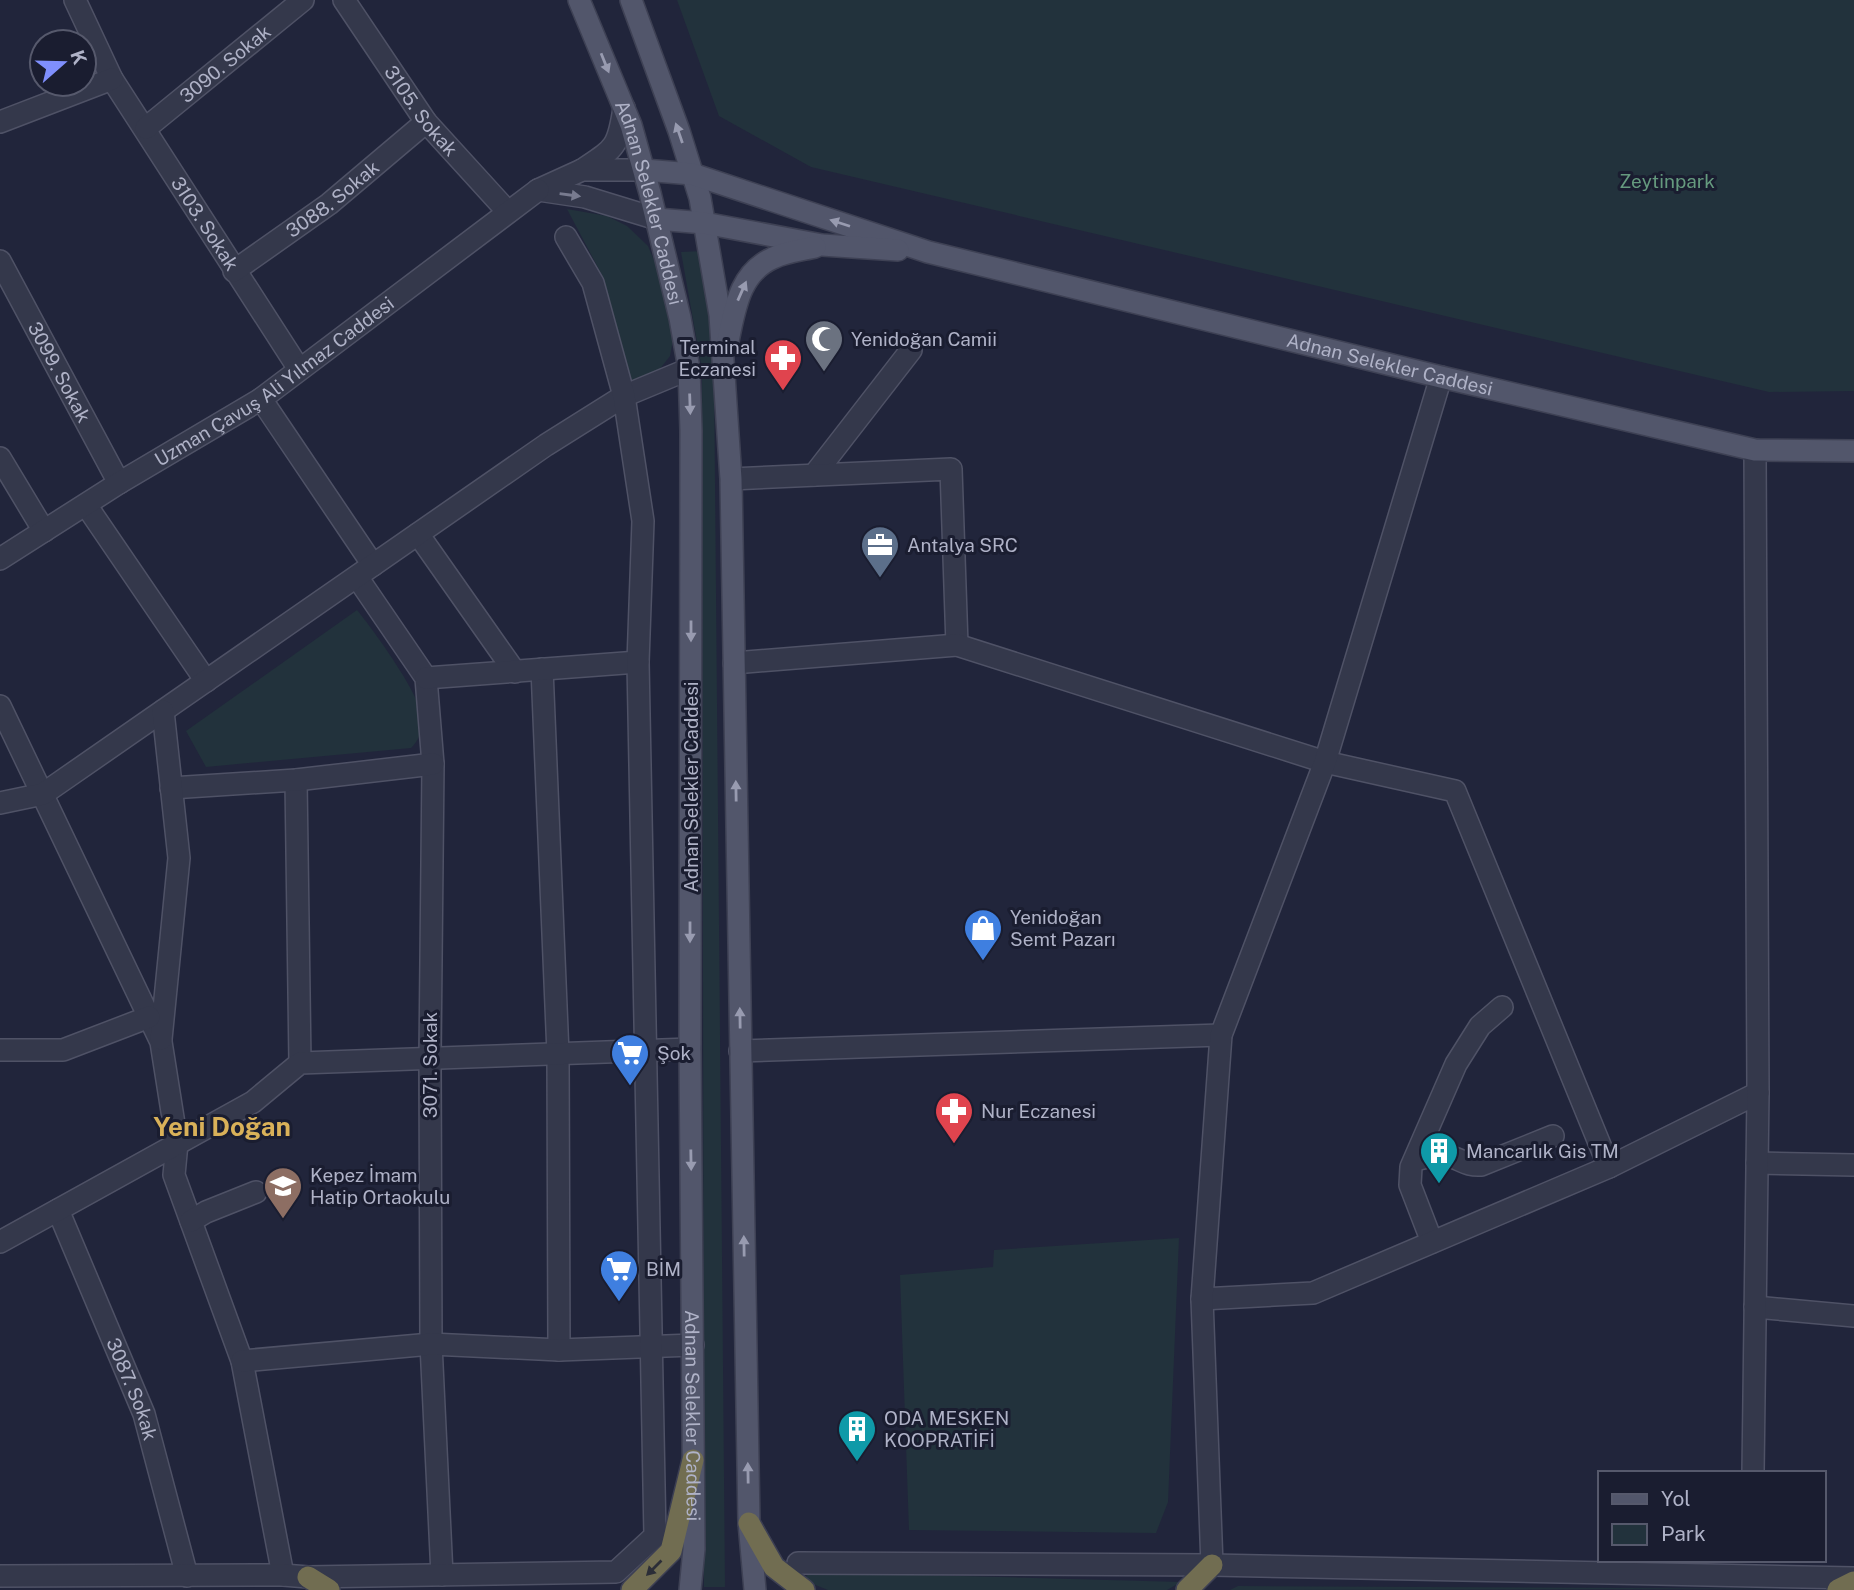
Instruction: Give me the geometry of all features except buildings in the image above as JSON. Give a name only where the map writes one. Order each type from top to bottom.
[{"type":"highway","points":[[632,1590],[671,1551],[693,1460]]},
{"type":"highway","points":[[749,1523],[774,1566],[804,1590]]},
{"type":"highway","points":[[1187,1590],[1212,1565]]},
{"type":"highway","points":[[308,1577],[329,1590]]},
{"type":"highway","points":[[1838,1590],[1854,1580]]},
{"type":"main road","name":"Adnan Selekler Caddesi","points":[[579,0],[624,108],[644,170],[680,318],[689,369],[694,1549],[690,1590]]},
{"type":"main road","name":"Adnan Selekler Caddesi","points":[[631,0],[700,198],[720,315],[724,357],[731,479],[749,1523],[755,1590]]},
{"type":"main road","points":[[644,170],[692,174]]},
{"type":"main road","name":"Adnan Selekler Caddesi","points":[[692,174],[928,252],[1441,377],[1755,450],[1854,451]]},
{"type":"main road","points":[[657,219],[704,223]]},
{"type":"main road","name":"Adnan Selekler Caddesi","points":[[704,223],[822,245],[928,252]]},
{"type":"main road","name":"Adnan Selekler Caddesi","points":[[724,357],[737,300],[744,282],[773,258],[822,245]]},
{"type":"street","name":"3103. Sokak","points":[[75,0],[113,79],[299,369]]},
{"type":"street","name":"3090. Sokak","points":[[146,128],[303,0]]},
{"type":"street","name":"3105. Sokak","points":[[344,0],[426,121],[508,212]]},
{"type":"street","points":[[0,122],[113,79]]},
{"type":"street","name":"Uzman Çavuş Ali Yılmaz Caddesi","points":[[0,559],[119,483],[261,399],[538,190],[582,170],[612,150],[619,136],[624,108]]},
{"type":"street","name":"3088. Sokak","points":[[234,271],[329,204],[426,121]]},
{"type":"street","points":[[582,170],[644,170]]},
{"type":"street","points":[[538,190],[585,197],[657,219]]},
{"type":"street","points":[[0,1576],[308,1577],[615,1572],[654,1536],[638,662],[643,521],[624,396],[593,283],[566,237]]},
{"type":"street","name":"3099. Sokak","points":[[0,261],[119,483]]},
{"type":"street","points":[[814,475],[911,351]]},
{"type":"street","points":[[0,803],[43,794],[546,445],[624,396],[689,369]]},
{"type":"street","points":[[1212,1565],[1202,1299],[1221,1035],[1325,762],[1441,377]]},
{"type":"street","name":"3071. Sokak","points":[[261,399],[426,678],[433,764],[431,1344],[442,1575]]},
{"type":"street","points":[[1753,1471],[1758,1093],[1755,450]]},
{"type":"street","points":[[0,458],[44,531]]},
{"type":"street","points":[[731,479],[951,469],[957,645]]},
{"type":"street","points":[[86,505],[206,681]]},
{"type":"street","points":[[418,534],[515,672]]},
{"type":"street","points":[[734,663],[957,645],[1325,762],[1455,790],[1609,1167]]},
{"type":"street","points":[[426,678],[638,662]]},
{"type":"street","points":[[542,670],[558,1054],[559,1350]]},
{"type":"street","points":[[0,706],[161,1042]]},
{"type":"street","points":[[163,711],[180,858],[161,1042],[177,1143],[174,1175],[242,1361],[283,1575]]},
{"type":"street","points":[[172,788],[296,779],[433,764]]},
{"type":"street","points":[[296,779],[300,1063]]},
{"type":"street","points":[[1432,1242],[1410,1185],[1409,1175],[1456,1064],[1480,1026],[1502,1007]]},
{"type":"street","points":[[0,1050],[63,1050],[149,1017]]},
{"type":"street","points":[[740,1051],[1221,1035]]},
{"type":"street","points":[[0,1242],[253,1102],[300,1063],[690,1049]]},
{"type":"street","points":[[1202,1299],[1313,1293],[1609,1167],[1758,1093]]},
{"type":"street","points":[[1415,1160],[1433,1155],[1447,1156],[1471,1166],[1481,1165],[1553,1136]]},
{"type":"street","points":[[1757,1163],[1854,1165]]},
{"type":"street","points":[[191,1221],[206,1212],[256,1192]]},
{"type":"street","name":"3087. Sokak","points":[[58,1210],[144,1414],[187,1576]]},
{"type":"street","points":[[1755,1307],[1854,1316]]},
{"type":"street","points":[[242,1361],[431,1344],[559,1350],[693,1345]]},
{"type":"street","points":[[798,1563],[1752,1568],[1854,1580]]},
{"type":"green space","name":"Zeytinpark","points":[[677,0],[1854,0],[1854,391],[1769,392],[811,167],[719,116]]},
{"type":"green space","points":[[567,209],[607,216],[627,226],[648,246],[663,282],[673,340],[670,356],[659,370],[636,381],[630,381],[603,277]]},
{"type":"green space","points":[[703,251],[714,372],[725,1587],[704,1587],[702,370],[681,252]]},
{"type":"green space","points":[[357,610],[395,663],[419,707],[421,731],[411,748],[206,767],[186,731]]},
{"type":"green space","points":[[1179,1238],[1168,1502],[1156,1533],[909,1530],[900,1275],[993,1267],[994,1250]]},
{"type":"green space","points":[[810,1572],[1181,1582],[1167,1590],[828,1590],[803,1580]]},
{"type":"green space","points":[[1238,1586],[1829,1589],[1230,1590]]},
{"type":"place","name":"Yenidoğan Camii","points":[[824,373]]},
{"type":"place","name":"Terminal Eczanesi","points":[[783,392]]},
{"type":"place","name":"Antalya SRC","points":[[880,579]]},
{"type":"place","name":"Yenidoğan Semt Pazarı","points":[[983,962]]},
{"type":"place","name":"Şok","points":[[630,1087]]},
{"type":"place","name":"Nur Eczanesi","points":[[954,1145]]},
{"type":"place","name":"Mancarlık Gis TM","points":[[1439,1185]]},
{"type":"place","name":"Kepez İmam Hatip Ortaokulu","points":[[283,1220]]},
{"type":"place","name":"BİM","points":[[619,1303]]},
{"type":"place","name":"ODA MESKEN KOOPRATİFİ","points":[[857,1463]]},
{"type":"district","name":"Yeni Doğan","points":[[222,1126]]}]
